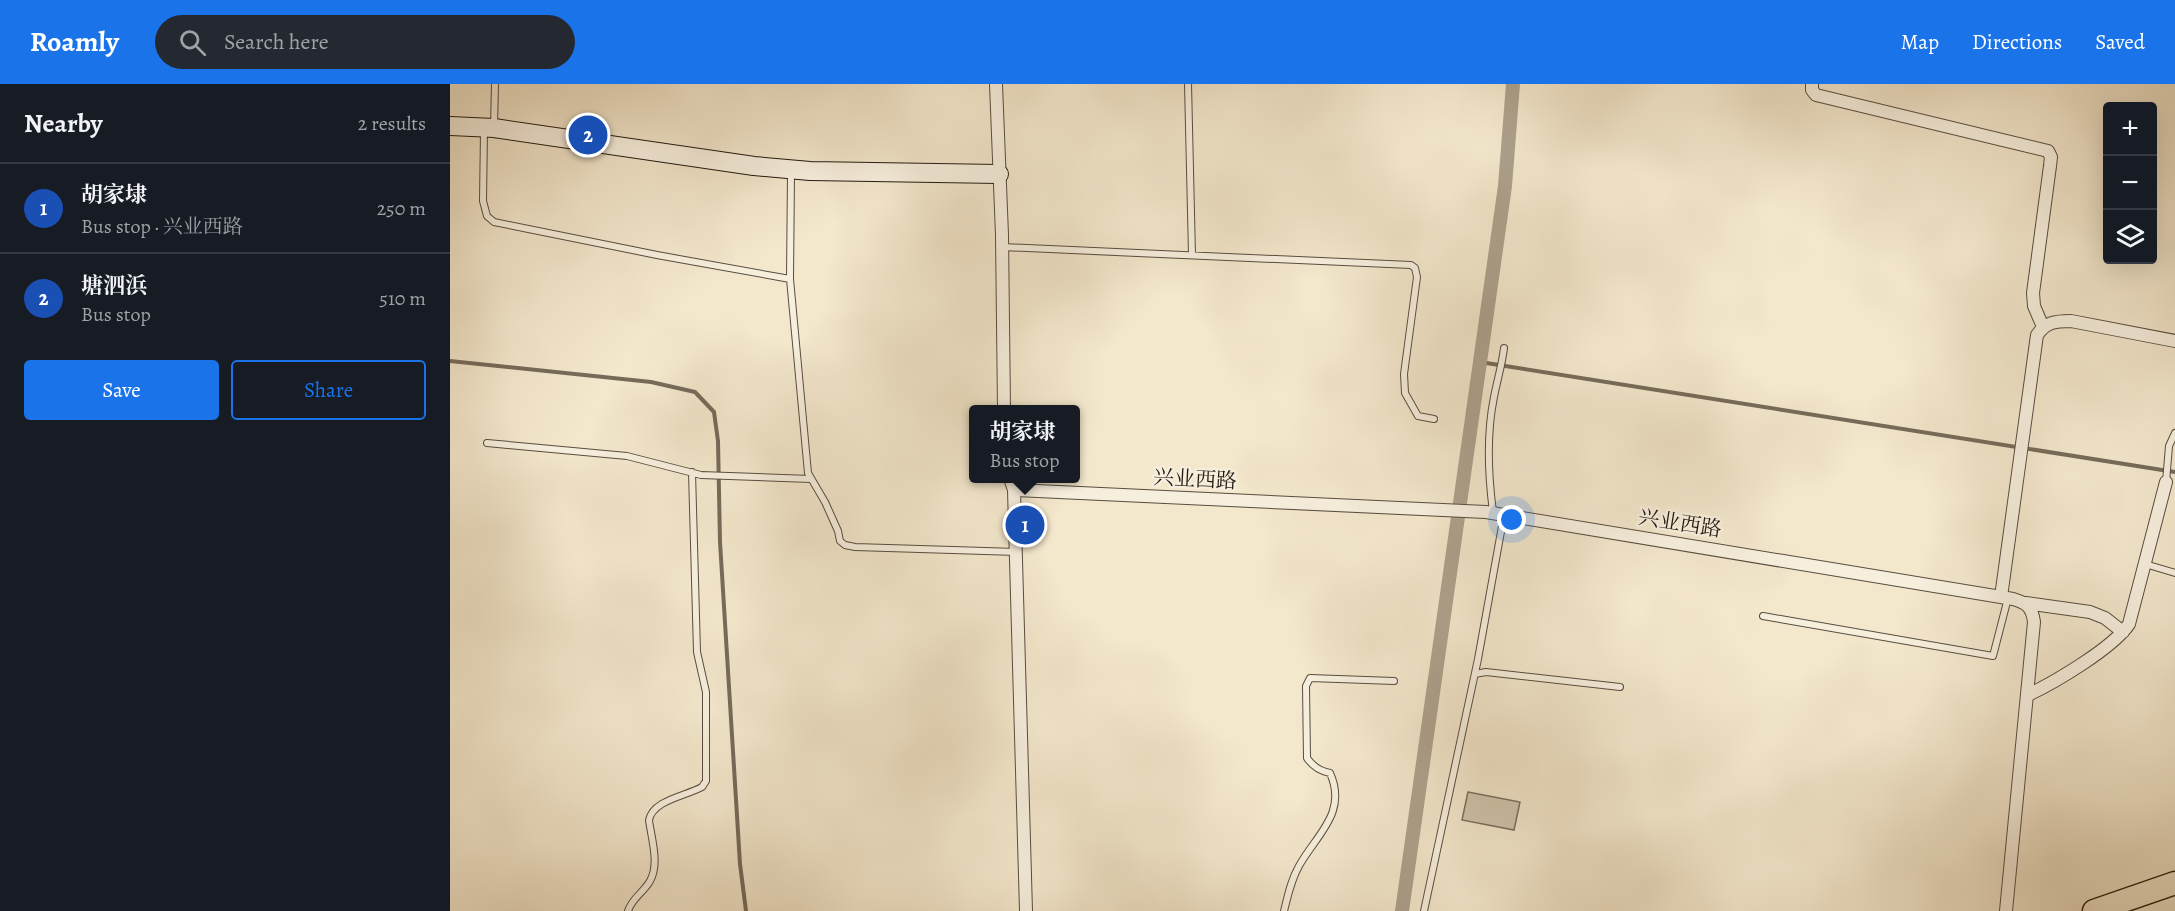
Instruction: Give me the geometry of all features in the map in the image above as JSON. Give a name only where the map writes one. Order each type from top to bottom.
[{"type":"highway","points":[[2094,911],[2175,883]]},
{"type":"street","points":[[996,84],[1002,247],[1004,405]]},
{"type":"street","points":[[1812,84],[1812,90],[1816,95],[2048,151],[2051,157],[2033,294],[2034,306],[2043,327]]},
{"type":"street","points":[[455,125],[489,127],[791,169],[999,174]]},
{"type":"street","points":[[2005,597],[2016,482],[2037,335],[2043,327],[2053,322],[2071,321],[2175,341]]},
{"type":"street","points":[[2028,695],[2051,684],[2123,632],[2129,624],[2166,482]]},
{"type":"street","points":[[1012,484],[1017,552],[1026,911]]},
{"type":"street","name":"兴业西路","points":[[1012,484],[1494,513],[2090,612],[2105,618],[2123,632]]},
{"type":"street","points":[[2006,911],[2034,622],[2032,610],[2026,603]]},
{"type":"lane","points":[[495,84],[483,201],[487,216],[494,222],[789,279]]},
{"type":"lane","points":[[1188,84],[1192,255]]},
{"type":"lane","points":[[791,169],[789,279],[808,473],[825,502],[840,541],[844,545],[1017,552]]},
{"type":"lane","points":[[1002,247],[1411,265],[1415,267],[1417,278],[1404,374],[1405,393],[1418,416],[1434,419]]},
{"type":"lane","points":[[1424,911],[1474,674],[1494,513],[1488,473],[1489,439],[1494,396],[1504,348]]},
{"type":"lane","points":[[2166,482],[2169,446],[2175,433]]},
{"type":"lane","points":[[487,443],[627,456],[701,475],[811,479]]},
{"type":"lane","points":[[628,911],[631,903],[652,878],[654,864],[649,820],[651,813],[659,805],[702,787],[706,781],[706,692],[697,652],[692,472]]},
{"type":"lane","points":[[2145,564],[2175,573]]},
{"type":"lane","points":[[1763,616],[1993,656],[2005,597]]},
{"type":"lane","points":[[1474,674],[1486,672],[1620,687]]},
{"type":"lane","points":[[1284,911],[1289,889],[1298,867],[1324,831],[1334,806],[1334,783],[1330,773],[1311,765],[1307,758],[1306,686],[1310,678],[1394,681]]},
{"type":"shaded area","points":[[1468,792],[1520,802],[1514,830],[1462,820]]},
{"type":"waterway","points":[[1402,911],[1505,186],[1513,84]]},
{"type":"waterway","points":[[450,361],[651,382],[695,392],[714,412],[718,441],[720,542],[740,864],[746,911]]},
{"type":"waterway","points":[[1480,362],[2175,472]]},
{"type":"place","name":"塘泗浜","points":[[588,135]]},
{"type":"place","name":"胡家埭","points":[[1025,525]]}]
